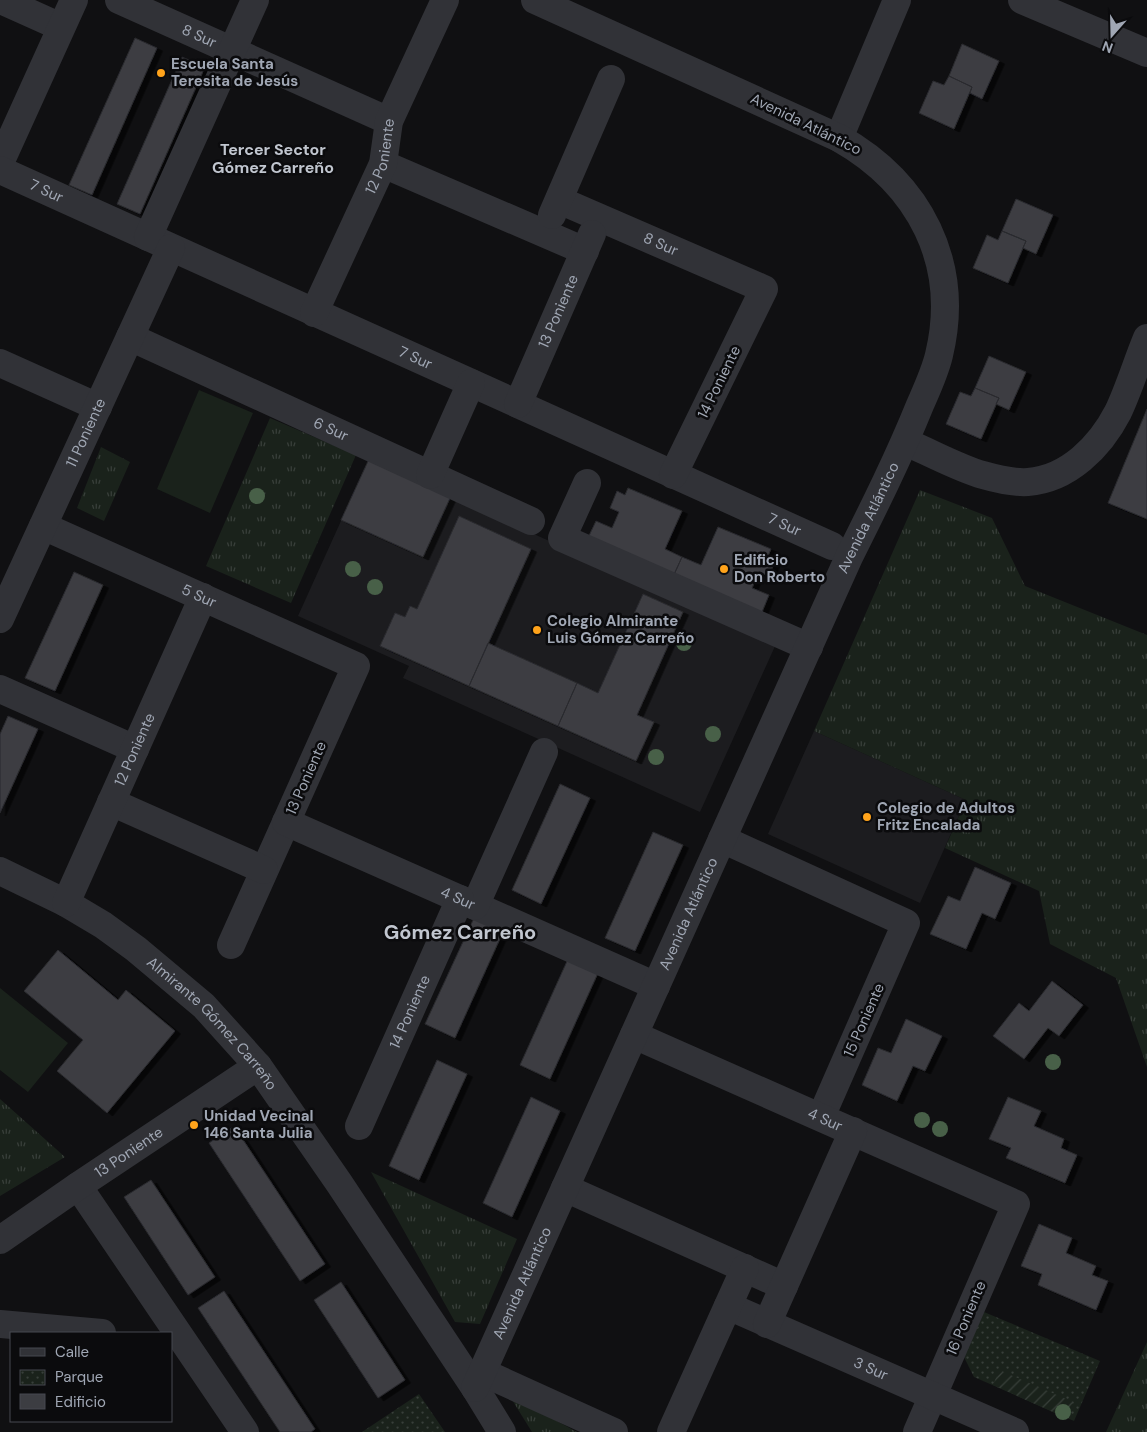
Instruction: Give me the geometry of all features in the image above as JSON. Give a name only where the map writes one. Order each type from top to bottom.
[{"type":"street","points":[[0,163],[74,0]]},
{"type":"street","name":"8 Sur","points":[[119,0],[389,121]]},
{"type":"street","name":"11 Poniente","points":[[0,619],[6,589],[43,526],[130,337],[160,242],[232,51],[255,0]]},
{"type":"street","name":"12 Poniente","points":[[314,313],[383,164],[389,121],[445,0]]},
{"type":"street","name":"Avenida Atlántico","points":[[478,1380],[808,647],[905,442],[939,357],[944,332],[945,305],[943,279],[928,229],[905,192],[882,167],[862,150],[578,9],[535,0]]},
{"type":"street","points":[[840,138],[897,0]]},
{"type":"street","points":[[1022,0],[1147,53]]},
{"type":"street","points":[[15,3],[61,27]]},
{"type":"street","points":[[544,233],[611,79]]},
{"type":"street","points":[[383,164],[585,251]]},
{"type":"street","name":"7 Sur","points":[[0,170],[832,546]]},
{"type":"street","name":"8 Sur","points":[[559,200],[764,289]]},
{"type":"street","name":"13 Poniente","points":[[518,404],[599,217]]},
{"type":"street","name":"14 Poniente","points":[[674,475],[764,289]]},
{"type":"street","name":"6 Sur","points":[[130,337],[531,521]]},
{"type":"street","points":[[905,442],[981,474],[1004,480],[1028,482],[1056,475],[1079,460],[1101,440],[1118,412],[1147,338]]},
{"type":"street","points":[[0,363],[98,407]]},
{"type":"street","points":[[430,475],[471,383]]},
{"type":"street","points":[[587,483],[562,538],[808,647]]},
{"type":"street","name":"5 Sur","points":[[43,526],[356,666]]},
{"type":"street","name":"12 Poniente","points":[[66,903],[203,598]]},
{"type":"street","name":"13 Poniente","points":[[231,945],[356,666]]},
{"type":"street","points":[[0,689],[135,749]]},
{"type":"street","name":"14 Poniente","points":[[359,1126],[468,902],[544,752]]},
{"type":"street","points":[[111,802],[264,870]]},
{"type":"street","name":"4 Sur","points":[[286,822],[656,986]]},
{"type":"street","name":"15 Poniente","points":[[722,839],[906,923],[821,1117]]},
{"type":"street","name":"Almirante Gómez Carreño","points":[[0,871],[66,903],[103,925],[136,948],[204,1006],[258,1066],[478,1380],[502,1432]]},
{"type":"street","name":"4 Sur","points":[[634,1035],[1016,1204]]},
{"type":"street","name":"13 Poniente","points":[[0,1240],[258,1066]]},
{"type":"street","points":[[767,1324],[853,1131]]},
{"type":"street","points":[[78,1186],[245,1432]]},
{"type":"street","points":[[565,1188],[784,1286]]},
{"type":"street","name":"16 Poniente","points":[[917,1432],[1016,1204]]},
{"type":"street","points":[[671,1432],[744,1268]]},
{"type":"street","name":"3 Sur","points":[[728,1306],[1016,1432]]},
{"type":"street","points":[[0,1324],[91,1332]]},
{"type":"street","points":[[478,1380],[614,1432]]},
{"type":"shaded area","name":"Colegio Almirante Luis Gómez Carreño","points":[[369,459],[776,644],[700,812],[403,678],[409,666],[298,616]]},
{"type":"shaded area","name":"Colegio de Adultos Fritz Encalada","points":[[814,731],[966,800],[920,903],[768,834]]},
{"type":"green space","points":[[199,390],[253,413],[210,513],[157,489]]},
{"type":"green space","points":[[270,418],[356,455],[291,603],[206,566]]},
{"type":"green space","points":[[101,447],[130,462],[104,521],[77,508]]},
{"type":"green space","points":[[920,490],[992,518],[1025,586],[1147,635],[1147,1067],[1116,978],[1050,944],[1039,891],[945,848],[966,800],[814,731]]},
{"type":"green space","points":[[0,988],[68,1043],[28,1092],[0,1070]]},
{"type":"green space","points":[[0,1099],[65,1157],[0,1196]]},
{"type":"green space","points":[[371,1172],[517,1239],[480,1324],[455,1322]]},
{"type":"green space","points":[[984,1312],[1100,1361],[1074,1421],[974,1377],[964,1357]]},
{"type":"green space","points":[[1147,1342],[1147,1432],[1106,1432]]},
{"type":"green space","points":[[999,1370],[1073,1402],[1066,1418],[993,1385]]},
{"type":"green space","points":[[419,1394],[445,1432],[362,1432]]},
{"type":"green space","points":[[509,1395],[577,1432],[532,1432]]},
{"type":"building","points":[[135,38],[157,48],[92,195],[69,185]]},
{"type":"building","points":[[962,44],[999,61],[982,99],[970,93],[972,87],[949,76]]},
{"type":"building","points":[[182,57],[205,67],[140,214],[117,204]]},
{"type":"building","points":[[949,76],[972,87],[954,129],[919,113],[933,81],[944,85]]},
{"type":"building","points":[[1016,199],[1053,215],[1036,254],[1023,248],[1026,241],[1002,231]]},
{"type":"building","points":[[1002,231],[1026,241],[1008,283],[973,268],[987,235],[998,240]]},
{"type":"building","points":[[989,356],[1026,372],[1009,410],[996,404],[999,398],[975,388]]},
{"type":"building","points":[[975,388],[999,398],[981,439],[946,424],[960,392],[971,396]]},
{"type":"building","points":[[1147,409],[1147,519],[1108,503]]},
{"type":"building","points":[[369,459],[451,496],[423,557],[341,520]]},
{"type":"building","points":[[628,488],[682,511],[665,549],[682,557],[672,579],[586,542],[596,521],[612,528],[619,512],[610,508],[617,491],[625,495]]},
{"type":"building","points":[[459,516],[531,549],[469,686],[380,646],[395,613],[405,617],[410,606],[417,609]]},
{"type":"building","name":"Edificio Don Roberto","points":[[718,527],[771,549],[768,556],[776,559],[769,576],[759,572],[752,588],[769,595],[760,617],[672,579],[682,557],[701,565]]},
{"type":"building","points":[[74,572],[103,585],[55,691],[25,678]]},
{"type":"building","points":[[643,594],[683,612],[637,715],[654,722],[636,761],[558,726],[577,683],[598,693]]},
{"type":"building","points":[[488,643],[577,683],[558,726],[469,686]]},
{"type":"building","points":[[8,716],[38,729],[0,813],[0,734]]},
{"type":"building","points":[[560,784],[590,798],[541,904],[512,890]]},
{"type":"building","points":[[653,832],[683,845],[635,951],[605,938]]},
{"type":"building","points":[[975,867],[1011,883],[995,919],[982,913],[966,949],[930,934],[948,896],[960,901]]},
{"type":"building","points":[[474,918],[503,932],[455,1038],[425,1024]]},
{"type":"building","points":[[58,950],[118,1000],[126,990],[175,1031],[107,1113],[57,1071],[83,1040],[24,991]]},
{"type":"building","points":[[568,959],[598,973],[550,1079],[520,1065]]},
{"type":"building","points":[[1052,981],[1083,1005],[1059,1036],[1048,1028],[1024,1059],[993,1036],[1019,1003],[1029,1011]]},
{"type":"building","points":[[906,1019],[942,1036],[925,1071],[913,1066],[897,1101],[862,1085],[878,1048],[891,1053]]},
{"type":"building","points":[[437,1060],[467,1074],[419,1180],[389,1166]]},
{"type":"building","points":[[531,1097],[560,1111],[512,1217],[483,1203]]},
{"type":"building","points":[[1008,1097],[1041,1111],[1034,1126],[1064,1139],[1061,1148],[1077,1155],[1065,1183],[1006,1158],[1011,1148],[989,1139]]},
{"type":"building","points":[[234,1126],[325,1264],[300,1281],[209,1143]]},
{"type":"building","points":[[151,1180],[215,1277],[188,1295],[124,1197]]},
{"type":"building","points":[[1039,1224],[1072,1238],[1066,1253],[1096,1266],[1092,1275],[1108,1281],[1096,1310],[1038,1285],[1042,1274],[1021,1266]]},
{"type":"building","points":[[341,1282],[405,1380],[378,1398],[314,1300]]},
{"type":"building","points":[[224,1291],[315,1429],[311,1432],[280,1432],[198,1308]]},
{"type":"place","name":"Escuela Santa Teresita de Jesús","points":[[161,73]]},
{"type":"place","name":"Edificio Don Roberto","points":[[724,569]]},
{"type":"place","name":"Colegio Almirante Luis Gómez Carreño","points":[[537,630]]},
{"type":"place","name":"Colegio de Adultos Fritz Encalada","points":[[867,817]]},
{"type":"place","name":"Unidad Vecinal 146 Santa Julia","points":[[194,1125]]},
{"type":"district","name":"Tercer Sector Gómez Carreño","points":[[273,158]]},
{"type":"district","name":"Gómez Carreño","points":[[460,932]]}]
